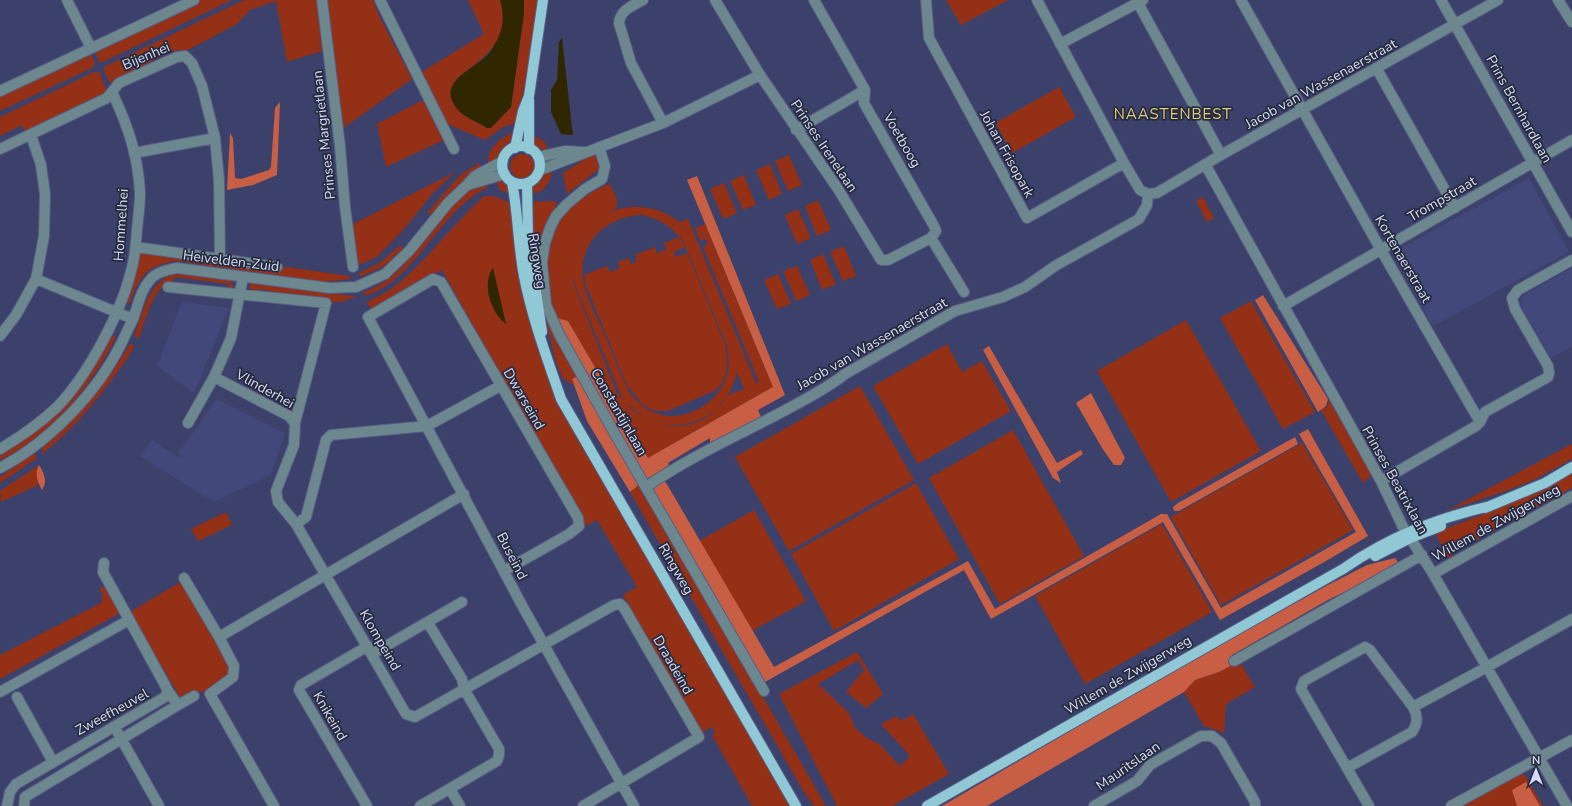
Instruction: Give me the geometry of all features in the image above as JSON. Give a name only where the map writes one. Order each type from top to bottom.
[{"type":"main road","points":[[529,148],[529,96],[543,0]]},
{"type":"main road","points":[[515,148],[523,111],[529,96]]},
{"type":"main road","points":[[515,148],[529,148],[538,157],[540,170],[532,180],[527,183],[519,184],[512,182],[505,174],[503,161],[510,151],[515,148]]},
{"type":"main road","name":"Ringweg","points":[[512,182],[524,275],[534,322],[543,342],[562,399],[797,806]]},
{"type":"main road","name":"Ringweg","points":[[527,183],[528,239],[543,342]]},
{"type":"main road","name":"Willem de Zwijgerweg","points":[[927,806],[1343,569],[1365,554],[1467,511],[1490,506],[1545,483],[1572,467]]},
{"type":"street","points":[[67,0],[91,48]]},
{"type":"street","points":[[0,91],[194,0]]},
{"type":"street","name":"Prinses Margrietlaan","points":[[322,0],[353,267]]},
{"type":"street","points":[[380,0],[454,149]]},
{"type":"street","points":[[643,0],[624,10],[620,16],[619,23],[631,63],[663,123]]},
{"type":"street","name":"Voetboog","points":[[814,0],[865,90],[864,103],[934,226],[936,231],[931,238]]},
{"type":"street","name":"Johan Frisopark","points":[[926,0],[929,38],[1026,218],[1124,163]]},
{"type":"street","points":[[1037,0],[1124,163],[1140,190],[1148,194]]},
{"type":"street","name":"Kortenaerstraat","points":[[1241,0],[1381,250],[1480,422]]},
{"type":"street","name":"Prins Bernhardlaan","points":[[1441,0],[1572,232]]},
{"type":"street","name":"Jacob van Wassenaerstraat","points":[[646,487],[672,469],[764,422],[834,383],[845,374],[955,311],[1003,297],[1025,287],[1055,266],[1140,219],[1147,205],[1148,194],[1157,193],[1205,164],[1498,0]]},
{"type":"street","points":[[1558,0],[1572,22]]},
{"type":"street","name":"Prinses Irenelaan","points":[[719,1],[760,75],[796,130],[838,189],[881,260],[888,260],[931,238]]},
{"type":"street","points":[[1060,44],[1141,1],[1221,155]]},
{"type":"street","name":"Bijenhei","points":[[0,149],[107,98],[120,83],[178,57],[185,56],[192,63],[202,86],[215,138],[219,180],[220,259]]},
{"type":"street","points":[[1377,69],[1455,208]]},
{"type":"street","points":[[540,170],[663,123],[760,75]]},
{"type":"street","points":[[796,130],[865,90]]},
{"type":"street","name":"Hommelhei","points":[[0,448],[27,433],[56,407],[79,380],[108,332],[131,272],[136,247],[140,194],[134,153],[128,126],[112,92]]},
{"type":"street","points":[[0,336],[16,315],[36,279],[44,236],[45,194],[41,165],[31,135]]},
{"type":"street","points":[[134,153],[215,138]]},
{"type":"street","name":"Trompstraat","points":[[1283,306],[1572,140]]},
{"type":"street","name":"Constantijnlaan","points":[[599,147],[605,166],[602,178],[585,189],[556,216],[544,243],[542,262],[546,304],[560,336],[691,568],[764,691]]},
{"type":"street","points":[[538,157],[565,151],[586,152]]},
{"type":"street","name":"Heivelden-Zuid","points":[[0,468],[37,444],[80,404],[113,358],[133,319],[142,293],[150,279],[161,272],[177,268],[330,288],[349,289],[363,285],[385,274],[409,251],[448,203],[468,185],[474,176],[503,161]]},
{"type":"street","name":"Prinses Beatrixlaan","points":[[1205,164],[1381,481],[1408,535],[1422,555],[1567,806]]},
{"type":"street","name":"Heivelden-Zuid","points":[[468,185],[505,174]]},
{"type":"street","points":[[931,238],[964,292]]},
{"type":"street","points":[[136,247],[277,267]]},
{"type":"street","points":[[1381,481],[1480,422],[1482,416],[1486,412],[1548,377],[1550,373],[1548,366],[1515,309],[1512,298],[1518,290],[1572,260]]},
{"type":"street","name":"Vlinderhei","points":[[243,277],[231,338],[214,377],[289,416],[295,423],[294,445],[276,491],[278,502],[296,524]]},
{"type":"street","points":[[36,279],[133,319]]},
{"type":"street","name":"Dwarseind","points":[[368,317],[433,279],[441,282],[578,518],[579,526],[569,534],[504,571]]},
{"type":"street","points":[[168,287],[239,296],[251,294],[326,304],[295,423]]},
{"type":"street","name":"Buseind","points":[[368,317],[504,571],[634,806]]},
{"type":"street","points":[[188,423],[214,377]]},
{"type":"street","points":[[296,524],[306,517],[326,440],[331,435],[427,426],[500,386]]},
{"type":"street","points":[[219,637],[464,494]]},
{"type":"street","name":"Willem de Zwijgerweg","points":[[1433,574],[1572,496]]},
{"type":"street","name":"Klompeind","points":[[296,524],[406,714],[415,717],[544,644]]},
{"type":"street","name":"Willem de Zwijgerweg","points":[[1234,661],[1422,555]]},
{"type":"street","name":"Zweefheuvel","points":[[7,806],[10,792],[16,784],[114,726],[158,702],[165,697],[168,691],[103,572],[104,563]]},
{"type":"street","points":[[184,578],[219,637],[234,666],[234,677],[210,694],[274,806]]},
{"type":"street","points":[[370,650],[428,623],[462,602]]},
{"type":"street","name":"Draadeind","points":[[544,644],[614,605],[620,604],[624,608],[699,737],[622,784]]},
{"type":"street","points":[[0,692],[127,616]]},
{"type":"street","points":[[1413,707],[1572,619]]},
{"type":"street","points":[[420,806],[497,761],[499,755],[499,749],[464,689],[462,680],[428,623]]},
{"type":"street","points":[[1347,768],[1412,732],[1416,725],[1417,716],[1413,707],[1370,650],[1365,647],[1304,681],[1301,689],[1369,806]]},
{"type":"street","name":"Knikeind","points":[[367,806],[299,690],[301,685],[370,650]]},
{"type":"street","points":[[168,691],[178,705]]},
{"type":"street","points":[[24,806],[26,797],[194,696]]},
{"type":"street","points":[[17,697],[52,762]]},
{"type":"street","points":[[114,726],[160,806]]},
{"type":"street","name":"Mauritslaan","points":[[1094,806],[1137,781],[1150,765],[1201,736],[1212,736],[1221,743],[1255,802],[1255,806]]},
{"type":"street","points":[[1451,806],[1572,740]]},
{"type":"street","points":[[583,806],[622,784]]},
{"type":"street","points":[[450,789],[460,806]]},
{"type":"shaded area","points":[[198,0],[232,0],[103,62],[99,62],[95,52],[97,49]]},
{"type":"shaded area","points":[[244,0],[317,0],[322,51],[287,62],[276,1],[250,10],[237,24],[186,51],[171,51],[110,83],[104,71],[104,67]]},
{"type":"shaded area","points":[[328,0],[373,0],[380,18],[412,79],[342,129]]},
{"type":"shaded area","points":[[468,0],[500,0],[503,14],[502,27],[499,37],[493,47],[456,79],[461,113],[487,128],[511,107],[524,13],[524,0],[539,0],[535,34],[517,123],[503,127],[485,140],[447,124],[420,73],[484,34]]},
{"type":"shaded area","points":[[500,0],[524,0],[524,13],[511,107],[491,128],[487,128],[460,112],[452,102],[450,92],[453,85],[459,78],[484,59],[494,46],[500,33],[503,21]]},
{"type":"shaded area","points":[[946,0],[1008,0],[961,25]]},
{"type":"shaded area","points":[[562,38],[573,135],[561,134],[551,112],[551,90],[557,80],[559,42]]},
{"type":"shaded area","points":[[86,54],[91,55],[95,63],[92,68],[0,111],[0,95]]},
{"type":"shaded area","points":[[94,72],[99,72],[107,91],[103,95],[25,133],[22,125],[0,136],[0,117]]},
{"type":"shaded area","points":[[1059,87],[1076,117],[1012,153],[997,126],[997,122]]},
{"type":"shaded area","points":[[423,100],[444,140],[386,167],[377,124]]},
{"type":"shaded area","points":[[280,102],[277,175],[253,185],[227,190],[230,133],[233,138],[235,178],[241,179],[269,170],[271,167],[275,108]]},
{"type":"shaded area","points":[[511,133],[516,134],[499,155],[488,164],[489,154],[492,149],[498,141]]},
{"type":"shaded area","points":[[532,135],[544,141],[549,151],[536,147]]},
{"type":"shaded area","points":[[522,154],[530,158],[534,166],[530,174],[522,178],[514,174],[510,166],[514,158]]},
{"type":"shaded area","points":[[593,154],[598,158],[599,169],[567,194],[563,173]]},
{"type":"shaded area","points":[[789,155],[802,185],[788,191],[775,161]]},
{"type":"shaded area","points":[[479,163],[481,167],[466,178],[442,204],[428,215],[427,213],[459,176]]},
{"type":"shaded area","points":[[770,164],[782,194],[769,200],[756,170]]},
{"type":"shaded area","points":[[552,168],[551,178],[546,186],[539,192],[529,194],[539,179]]},
{"type":"shaded area","points":[[455,172],[432,194],[406,227],[377,257],[356,266],[351,225]]},
{"type":"shaded area","points":[[744,175],[756,205],[743,210],[730,181]]},
{"type":"shaded area","points":[[697,176],[785,395],[758,410],[761,417],[710,445],[710,438],[668,463],[669,468],[648,481],[553,317],[568,321],[648,458],[773,387],[687,180]]},
{"type":"shaded area","points":[[1529,178],[1569,252],[1433,326],[1392,253]]},
{"type":"shaded area","points":[[495,179],[505,183],[511,195],[500,190]]},
{"type":"shaded area","points":[[487,182],[488,187],[470,198],[455,212],[400,275],[384,287],[365,296],[363,292],[378,286],[404,265],[458,199]]},
{"type":"shaded area","points":[[724,183],[737,213],[723,219],[710,189]]},
{"type":"shaded area","points":[[610,184],[617,199],[616,209],[603,216],[616,210],[632,207],[648,208],[664,213],[679,222],[688,219],[756,383],[752,385],[759,382],[703,247],[708,244],[706,239],[701,241],[695,228],[705,224],[773,387],[648,458],[568,321],[553,317],[548,293],[548,253],[550,240],[559,218],[568,209],[597,189]],"holes":[[[642,215],[660,221],[670,228],[683,241],[726,343],[728,353],[728,371],[725,380],[720,390],[713,398],[695,411],[674,416],[663,415],[647,409],[631,395],[589,302],[583,280],[582,267],[585,254],[590,243],[606,226],[617,220]],[[589,227],[580,240],[575,254],[580,239]],[[573,271],[575,285],[623,400],[616,391],[574,285]],[[737,372],[744,389],[733,393],[725,399],[733,384]],[[626,404],[645,418],[635,412]],[[714,411],[700,421],[689,424],[677,426],[662,424],[673,425],[694,422]]]},
{"type":"shaded area","points":[[484,196],[499,198],[512,206],[558,400],[574,433],[791,806],[752,806],[712,735],[715,733],[712,727],[702,732],[623,595],[637,587],[597,520],[586,526],[442,270],[371,310],[367,302],[391,289],[406,277]]},
{"type":"shaded area","points":[[1203,197],[1214,218],[1207,222],[1196,201]]},
{"type":"shaded area","points":[[818,200],[831,230],[817,236],[805,206]]},
{"type":"shaded area","points":[[554,201],[557,204],[551,215],[538,284],[529,202]]},
{"type":"shaded area","points":[[798,209],[811,238],[797,244],[785,215]]},
{"type":"shaded area","points":[[679,237],[685,247],[674,252],[676,257],[687,253],[725,344],[727,357],[726,370],[722,382],[714,391],[668,411],[654,411],[641,403],[627,385],[586,286],[584,275],[607,266],[610,272],[620,268],[618,262],[628,258],[631,264],[637,261],[635,255],[655,247],[657,253],[666,250],[664,243]]},
{"type":"shaded area","points":[[400,245],[403,248],[384,266],[360,277],[359,273],[381,262]]},
{"type":"shaded area","points":[[844,246],[856,276],[843,281],[830,252]]},
{"type":"shaded area","points":[[143,252],[276,270],[287,267],[349,276],[351,279],[324,282],[177,261],[159,265],[151,269],[141,279],[133,294],[130,304],[123,301],[140,253]]},
{"type":"shaded area","points":[[823,254],[836,284],[822,290],[810,260]]},
{"type":"shaded area","points":[[797,266],[810,295],[796,301],[783,271]]},
{"type":"shaded area","points":[[493,268],[506,324],[496,313],[489,298],[488,282],[489,275]]},
{"type":"shaded area","points":[[1572,268],[1572,346],[1551,358],[1521,306],[1522,296]]},
{"type":"shaded area","points":[[180,273],[231,280],[233,288],[227,291],[228,284],[174,277],[173,283],[166,284],[155,296],[147,313],[139,338],[134,336],[149,296],[154,288],[161,281]]},
{"type":"shaded area","points":[[778,274],[791,304],[777,309],[764,280]]},
{"type":"shaded area","points":[[253,282],[355,297],[341,302],[332,302],[331,299],[288,293],[283,295],[273,294],[270,291],[258,289],[254,292],[249,287]]},
{"type":"shaded area","points":[[1263,295],[1328,399],[1326,406],[1318,412],[1255,300]]},
{"type":"shaded area","points":[[1251,301],[1315,412],[1283,429],[1220,318]]},
{"type":"shaded area","points":[[182,302],[229,308],[194,393],[157,366]]},
{"type":"shaded area","points":[[543,308],[550,328],[578,376],[572,379],[574,385],[563,379],[556,362]]},
{"type":"shaded area","points":[[1186,320],[1261,451],[1171,502],[1097,371]]},
{"type":"shaded area","points":[[112,335],[116,337],[106,356],[82,391],[68,408],[37,437],[0,460],[0,455],[10,449],[81,384],[104,351]]},
{"type":"shaded area","points":[[130,344],[135,346],[115,376],[93,404],[69,430],[42,454],[43,445],[80,411],[112,372]]},
{"type":"shaded area","points":[[947,344],[962,372],[982,361],[1011,411],[918,464],[873,386]]},
{"type":"shaded area","points":[[989,346],[1057,463],[1081,450],[1083,454],[1057,472],[1061,483],[1053,478],[983,350]]},
{"type":"shaded area","points":[[578,376],[640,484],[630,492],[587,421],[572,379]]},
{"type":"shaded area","points":[[860,386],[914,480],[789,551],[735,457]]},
{"type":"shaded area","points":[[1091,393],[1125,458],[1121,465],[1114,465],[1102,448],[1076,403]]},
{"type":"shaded area","points":[[217,399],[285,433],[271,475],[214,502],[140,456],[152,440],[180,458],[178,452]]},
{"type":"shaded area","points":[[1329,400],[1343,425],[1347,426],[1354,439],[1354,444],[1366,465],[1370,466],[1373,474],[1363,483],[1321,410],[1327,407]]},
{"type":"shaded area","points":[[1308,429],[1368,536],[1220,620],[1163,522],[991,619],[964,570],[765,682],[652,488],[665,481],[774,667],[968,561],[995,609],[1161,514],[1167,514],[1221,608],[1356,532],[1299,434]]},
{"type":"shaded area","points":[[1013,430],[1084,556],[1000,604],[929,478]]},
{"type":"shaded area","points":[[1295,437],[1298,444],[1179,511],[1174,511],[1173,507],[1178,503]]},
{"type":"shaded area","points":[[1302,443],[1353,530],[1221,605],[1171,517]]},
{"type":"shaded area","points":[[1572,444],[1572,459],[1534,480],[1446,511]]},
{"type":"shaded area","points":[[34,452],[37,458],[0,483],[0,477]]},
{"type":"shaded area","points":[[39,465],[37,469],[38,485],[1,502],[0,491]]},
{"type":"shaded area","points":[[39,465],[44,474],[45,480],[42,490],[37,475]]},
{"type":"shaded area","points":[[1572,473],[1572,488],[1454,552],[1450,561],[1435,533],[1514,502]]},
{"type":"shaded area","points":[[916,483],[959,559],[834,631],[791,554]]},
{"type":"shaded area","points":[[640,484],[826,806],[814,806],[804,792],[630,492]]},
{"type":"shaded area","points":[[754,510],[806,601],[752,631],[699,541]]},
{"type":"shaded area","points":[[226,512],[232,525],[198,541],[191,529]]},
{"type":"shaded area","points":[[1162,524],[1212,612],[1085,684],[1035,596]]},
{"type":"shaded area","points":[[1395,558],[1398,562],[1377,576],[1326,601],[1232,655],[1234,664],[1219,672],[1195,680],[1184,692],[987,806],[942,806],[1186,663],[1326,586],[1367,565]]},
{"type":"shaded area","points":[[182,581],[231,667],[229,676],[203,692],[196,692],[181,699],[130,612]]},
{"type":"shaded area","points":[[106,587],[120,613],[0,679],[0,655],[101,603],[103,595],[99,588]]},
{"type":"shaded area","points":[[857,652],[883,694],[866,708],[846,692],[864,670],[858,660],[818,684],[849,713],[855,728],[867,738],[879,744],[900,766],[910,756],[881,724],[897,716],[901,721],[913,714],[949,774],[892,806],[837,806],[779,694]]},
{"type":"shaded area","points":[[1239,661],[1255,687],[1226,704],[1224,733],[1204,726],[1184,692],[1195,680],[1219,672]]},
{"type":"shaded area","points":[[1522,771],[1543,806],[1459,806]]},
{"type":"shaded area","points":[[1526,782],[1540,806],[1517,806],[1512,790]]},
{"type":"district","name":"NAASTENBEST","points":[[1173,114]]}]
